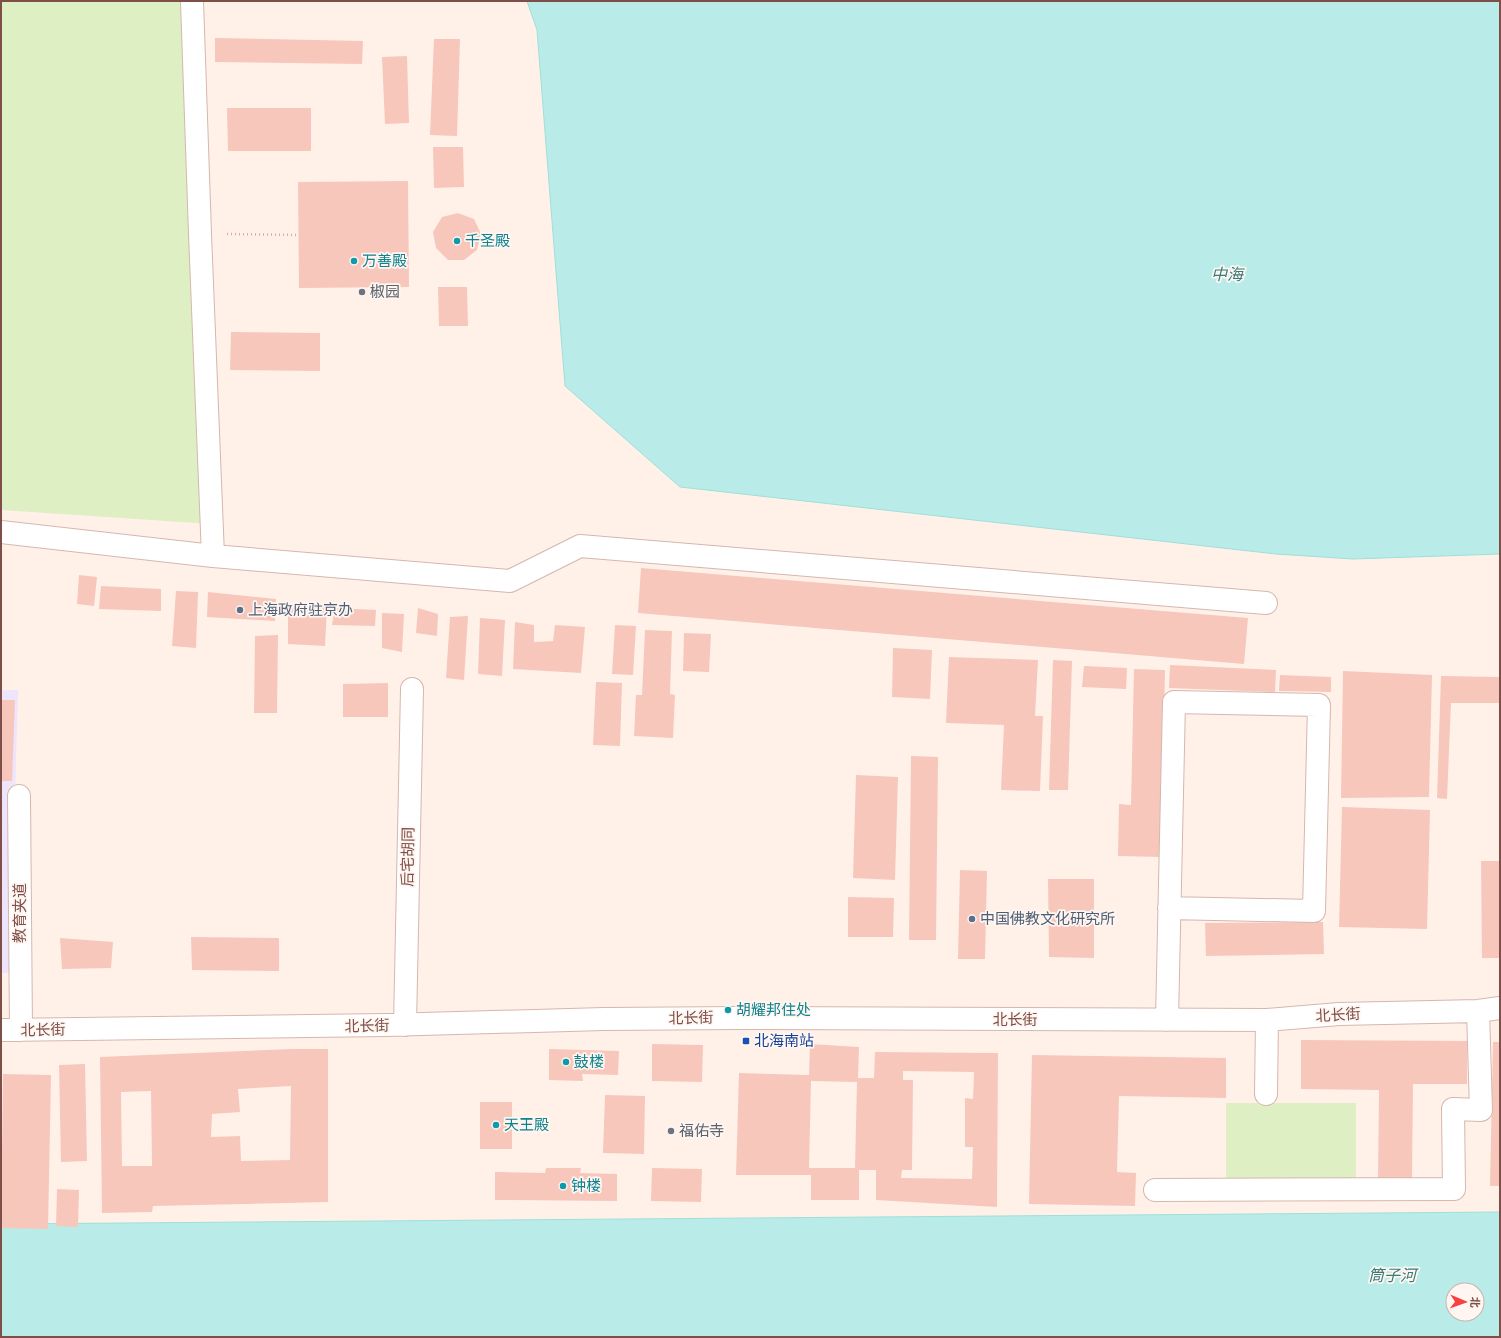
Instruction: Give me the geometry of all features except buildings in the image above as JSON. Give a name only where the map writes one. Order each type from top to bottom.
[{"type":"street","points":[[192,1],[213,556]]},
{"type":"street","points":[[1,532],[213,556],[510,581],[580,546],[1266,603]]},
{"type":"street","name":"后宅胡同","points":[[405,1025],[412,689]]},
{"type":"street","points":[[1167,1020],[1168,908],[1174,702],[1319,705],[1314,911],[1168,908]]},
{"type":"street","name":"教育夹道","points":[[11,1030],[20,796]]},
{"type":"street","name":"北长街","points":[[11,1030],[405,1025],[604,1019],[1267,1020],[1339,1014],[1478,1011],[1500,1008]]},
{"type":"street","points":[[1155,1190],[1454,1189],[1453,1110],[1481,1110],[1478,1011]]},
{"type":"street","points":[[1266,1094],[1267,1020]]},
{"type":"path","points":[[200,234],[298,235]]},
{"type":"shaded area","points":[[1,690],[18,690],[10,973],[1,973]]},
{"type":"green space","points":[[1,1],[191,1],[211,524],[1,510]]},
{"type":"green space","points":[[1226,1103],[1356,1103],[1356,1185],[1226,1185]]},
{"type":"water","name":"中海","points":[[527,1],[1500,1],[1500,554],[1353,559],[1276,554],[680,487],[565,386],[537,30]]},
{"type":"water","name":"筒子河","points":[[1500,1212],[1500,1337],[1,1337],[1,1224]]},
{"type":"place","name":"千圣殿","points":[[457,241]]},
{"type":"place","name":"万善殿","points":[[354,261]]},
{"type":"place","name":"椒园","points":[[362,292]]},
{"type":"place","name":"上海政府驻京办","points":[[240,610]]},
{"type":"place","name":"中国佛教文化研究所","points":[[972,919]]},
{"type":"place","name":"胡耀邦住处","points":[[728,1010]]},
{"type":"place","name":"北海南站","points":[[746,1041]]},
{"type":"place","name":"鼓楼","points":[[566,1062]]},
{"type":"place","name":"天王殿","points":[[496,1125]]},
{"type":"place","name":"福佑寺","points":[[671,1131]]},
{"type":"place","name":"钟楼","points":[[563,1186]]}]
